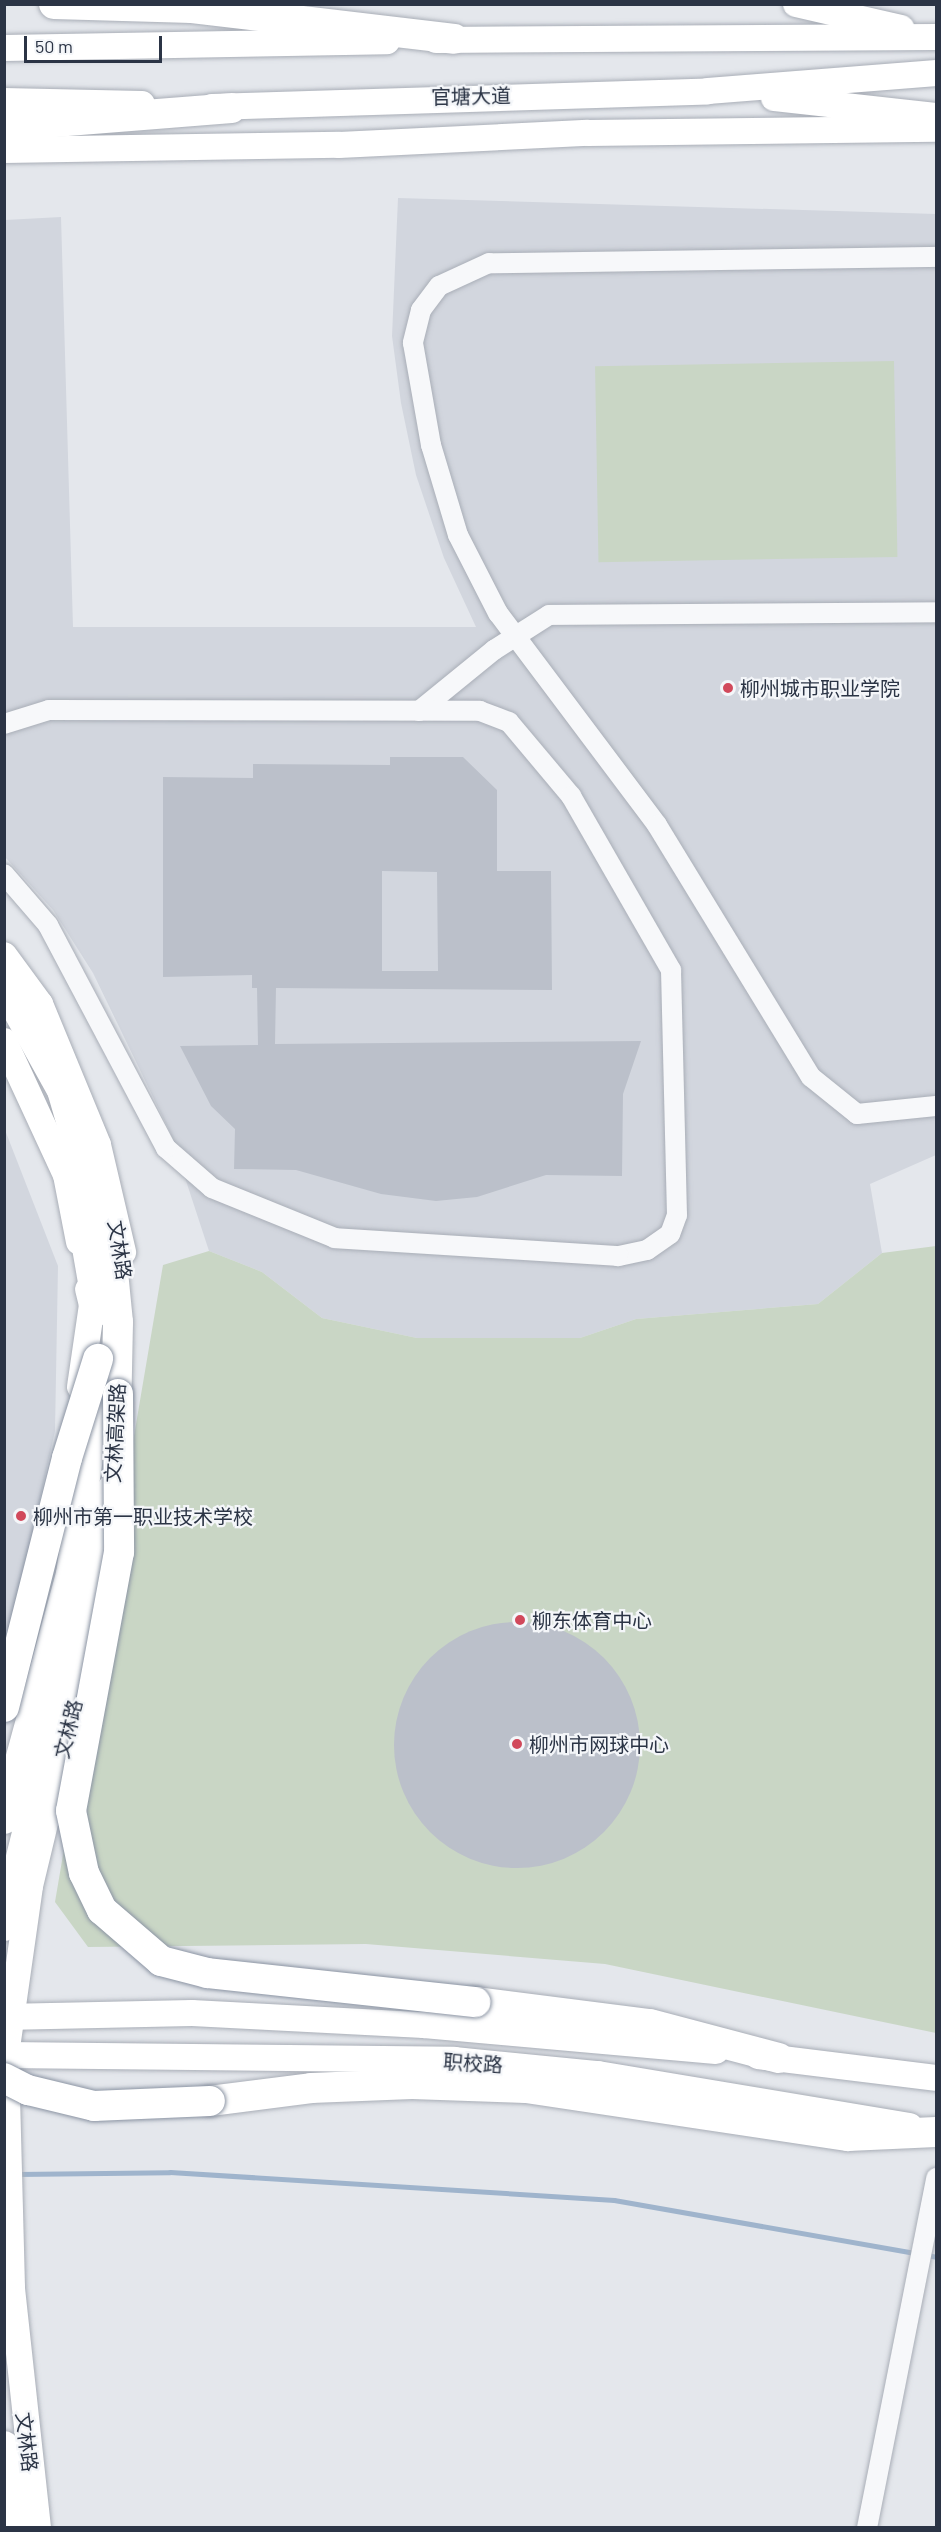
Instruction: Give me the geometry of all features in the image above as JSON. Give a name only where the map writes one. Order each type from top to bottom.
[{"type":"highway","points":[[54,4],[192,8],[454,39]]},
{"type":"highway","points":[[4,126],[231,108]]},
{"type":"highway","name":"文林高架路","points":[[4,986],[62,1090],[87,1166],[112,1262],[118,1394],[113,1487],[4,1926]]},
{"type":"highway","name":"文林高架路","points":[[4,1029],[55,1127],[80,1208],[98,1305],[100,1397],[71,1574],[4,1819]]},
{"type":"highway","points":[[4,1707],[67,1458],[98,1359]]},
{"type":"highway","points":[[118,1394],[119,1552],[71,1811],[84,1873],[102,1910],[161,1961],[207,1973],[475,2002],[650,2024],[779,2058]]},
{"type":"highway","points":[[5,2063],[28,2090],[94,2106],[412,2084],[608,2097],[848,2136],[936,2132]]},
{"type":"highway","points":[[4,2446],[15,2528]]},
{"type":"main road","points":[[796,4],[936,36]]},
{"type":"main road","points":[[4,48],[454,39],[936,36]]},
{"type":"main road","name":"官塘大道","points":[[4,101],[231,108],[390,98],[708,91],[936,73]]},
{"type":"main road","points":[[708,91],[936,116]]},
{"type":"main road","points":[[4,150],[339,145],[588,133],[936,129]]},
{"type":"main road","name":"文林路","points":[[4,955],[40,1004],[98,1145],[126,1266],[119,1520],[30,1886],[6,2017],[5,2063],[11,2140],[12,2287],[38,2528]]},
{"type":"main road","name":"文林路","points":[[4,1041],[66,1175],[92,1305],[57,1558],[4,1773]]},
{"type":"main road","name":"职校路","points":[[6,2017],[192,2013],[424,2025],[779,2058],[936,2078]]},
{"type":"main road","name":"职校路","points":[[5,2063],[454,2060],[739,2095],[936,2132]]},
{"type":"street","points":[[936,257],[501,262],[465,271],[439,286],[421,310],[413,343],[431,445],[458,534],[514,636],[663,834],[811,1077],[857,1114],[936,1106]]},
{"type":"street","points":[[419,711],[514,636],[549,615],[936,612]]},
{"type":"street","points":[[4,724],[49,711],[480,711],[509,722],[570,796],[672,970],[678,1215],[669,1234],[647,1250],[618,1256],[335,1238],[212,1188],[166,1148],[48,925],[4,874]]},
{"type":"street","points":[[4,1660],[31,1659]]},
{"type":"street","points":[[867,2528],[936,2178]]},
{"type":"shaded area","points":[[398,198],[936,214],[936,1155],[870,1184],[882,1253],[818,1304],[636,1319],[580,1338],[417,1338],[322,1318],[262,1272],[209,1251],[170,1132],[93,973],[53,910],[5,857],[5,220],[61,217],[73,627],[476,627],[444,558],[416,475],[401,403],[392,336]]},
{"type":"shaded area","name":"柳州市第一职业技术学校","points":[[5,1130],[58,1266],[55,1431],[5,1656]]},
{"type":"green space","points":[[894,361],[897,557],[598,562],[595,366]]},
{"type":"green space","name":"柳东体育中心","points":[[936,1246],[936,2033],[605,1964],[366,1944],[88,1947],[55,1902],[163,1265],[209,1251],[262,1272],[322,1318],[417,1338],[580,1338],[636,1319],[818,1304],[882,1253]]},
{"type":"building","points":[[390,757],[463,757],[497,790],[497,871],[551,871],[552,990],[276,988],[275,1044],[641,1041],[623,1094],[622,1176],[546,1175],[477,1197],[436,1201],[381,1194],[296,1170],[234,1169],[235,1129],[211,1106],[180,1046],[258,1045],[257,988],[252,988],[252,975],[163,977],[163,777],[253,778],[253,764],[390,765]],"holes":[[[382,871],[437,872],[438,971],[382,971]]]},
{"type":"building","name":"柳州市网球中心","points":[[529,1622],[553,1627],[575,1636],[586,1642],[604,1658],[620,1676],[631,1698],[638,1721],[640,1745],[638,1769],[631,1792],[620,1814],[604,1832],[586,1848],[553,1863],[529,1868],[505,1868],[481,1863],[448,1848],[414,1814],[403,1792],[396,1769],[394,1733],[399,1709],[414,1676],[448,1642],[470,1631],[493,1624]]},
{"type":"waterway","points":[[17,2174],[170,2172],[614,2200],[936,2257]]},
{"type":"place","name":"柳州城市职业学院","points":[[728,688]]},
{"type":"place","name":"柳州市第一职业技术学校","points":[[21,1516]]},
{"type":"place","name":"柳东体育中心","points":[[520,1620]]},
{"type":"place","name":"柳州市网球中心","points":[[517,1744]]}]
